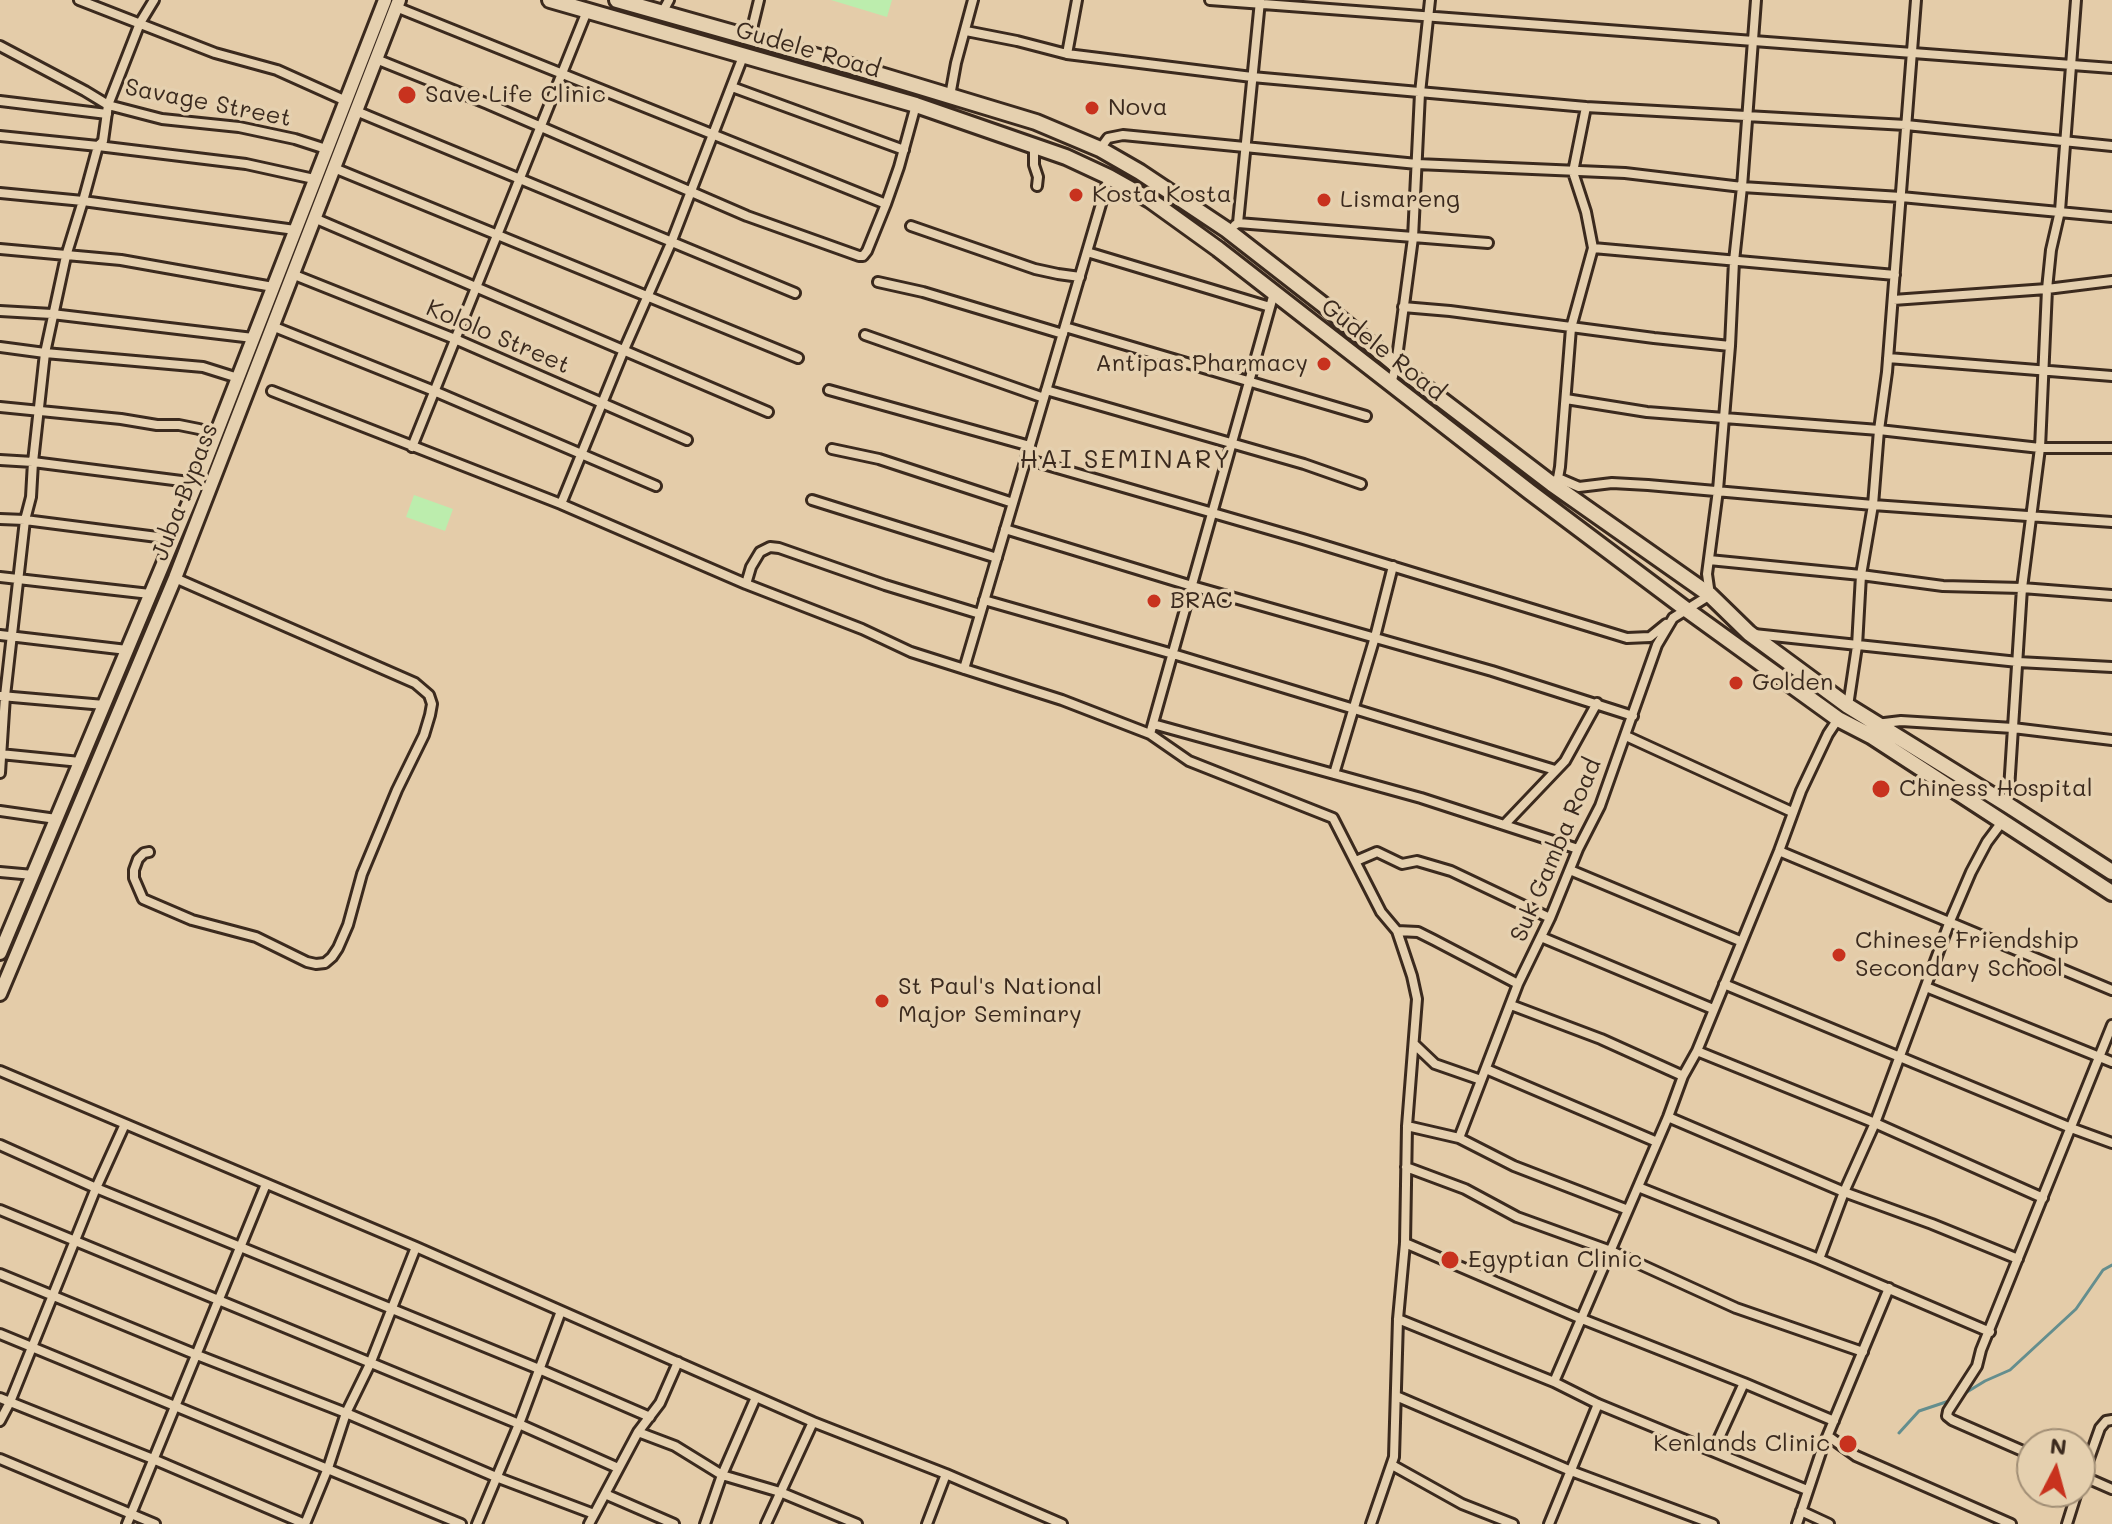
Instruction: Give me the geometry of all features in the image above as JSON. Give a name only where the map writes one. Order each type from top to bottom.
[{"type":"highway","name":"Gudele Road","points":[[550,0],[916,105],[1066,157],[1150,200],[1186,225],[1272,300],[1391,384],[1687,610],[1838,719],[1871,736],[2112,893]]},
{"type":"highway","name":"Gudele Road","points":[[617,0],[666,7],[750,37],[1036,122],[1100,149],[1232,227],[1396,365],[1710,595],[1749,633],[1848,706],[2112,872]]},
{"type":"highway","points":[[961,120],[968,103]]},
{"type":"main road","name":"Juba Bypass","points":[[0,953],[5,928],[33,875],[197,483],[326,149],[376,59],[393,2]]},
{"type":"main road","name":"Juba Bypass","points":[[0,994],[175,578],[334,168],[351,106],[393,2]]},
{"type":"street","points":[[79,0],[215,53],[277,70],[351,106],[520,179],[795,293]]},
{"type":"street","points":[[0,773],[2,696],[25,520],[31,497],[45,353],[52,314],[98,146],[103,141],[108,109],[140,23],[154,0]]},
{"type":"street","points":[[750,37],[759,0]]},
{"type":"street","points":[[950,97],[973,0]]},
{"type":"street","points":[[1067,54],[1077,0]]},
{"type":"street","points":[[1210,0],[2112,68]]},
{"type":"street","points":[[1391,384],[1413,238],[1420,93],[1430,0]]},
{"type":"street","points":[[1026,459],[1627,638],[1650,637],[1710,595],[1707,581],[1724,419],[1756,0]]},
{"type":"street","points":[[1848,706],[1888,358],[1916,0]]},
{"type":"street","points":[[2008,805],[2022,588],[2040,448],[2047,289],[2051,250],[2060,211],[2076,0]]},
{"type":"street","points":[[393,2],[562,74],[886,204]]},
{"type":"street","points":[[1260,2],[1246,147],[1232,227],[1488,243]]},
{"type":"street","points":[[412,447],[587,11]]},
{"type":"street","points":[[966,31],[1067,54],[1252,77],[1586,107],[1906,125],[2112,146]]},
{"type":"street","name":"Savage Street","points":[[0,46],[108,109],[162,119],[239,127],[326,149]]},
{"type":"street","points":[[561,504],[601,402],[671,243],[744,54]]},
{"type":"street","points":[[376,59],[541,126],[747,216],[859,256],[867,251],[886,204],[916,105]]},
{"type":"street","points":[[732,87],[904,150]]},
{"type":"street","points":[[0,101],[108,109]]},
{"type":"street","points":[[1586,107],[1573,172],[1593,248],[1571,328],[1566,399],[1555,481],[1579,487],[1612,483],[2112,522]]},
{"type":"street","points":[[1100,149],[1108,138],[1116,135],[1417,164],[1625,173],[1742,187],[1901,197],[2112,217]]},
{"type":"street","points":[[0,136],[246,164],[314,179]]},
{"type":"street","points":[[1034,145],[1037,186]]},
{"type":"street","points":[[334,168],[798,358]]},
{"type":"street","points":[[964,669],[1109,177]]},
{"type":"street","points":[[0,193],[295,230]]},
{"type":"street","points":[[314,218],[768,412]]},
{"type":"street","points":[[911,226],[1035,269],[1080,277]]},
{"type":"street","points":[[1593,248],[1895,275]]},
{"type":"street","points":[[0,249],[121,260],[273,287]]},
{"type":"street","points":[[1087,252],[1272,300],[1150,734]]},
{"type":"street","name":"Kololo Street","points":[[292,274],[455,339],[687,440]]},
{"type":"street","points":[[1893,300],[2112,281]]},
{"type":"street","points":[[878,282],[1064,330],[1366,416]]},
{"type":"street","points":[[1403,307],[1730,346]]},
{"type":"street","points":[[0,311],[52,314],[253,338]]},
{"type":"street","points":[[272,326],[656,486]]},
{"type":"street","points":[[865,335],[1045,394],[1232,443],[1361,484]]},
{"type":"street","points":[[0,347],[203,367],[238,378]]},
{"type":"street","points":[[1888,358],[2112,376]]},
{"type":"street","points":[[829,390],[1030,446]]},
{"type":"street","points":[[272,391],[561,504],[911,652],[1062,700],[1150,734],[1189,761],[1333,818],[1381,912],[1397,931],[1417,999],[1407,1126],[1405,1243],[1398,1319],[1394,1457],[1371,1524]]},
{"type":"street","points":[[1566,399],[1647,412],[1879,430],[2040,448],[2112,448]]},
{"type":"street","points":[[0,407],[179,425],[215,436]]},
{"type":"street","points":[[832,449],[879,459],[1013,503]]},
{"type":"street","points":[[0,460],[197,483]]},
{"type":"street","points":[[812,500],[997,558]]},
{"type":"street","points":[[0,519],[173,539]]},
{"type":"street","points":[[1005,529],[1633,716]]},
{"type":"street","points":[[746,584],[760,552],[770,547],[779,548],[980,614]]},
{"type":"street","points":[[1709,560],[1943,586],[2112,595]]},
{"type":"street","points":[[1334,774],[1393,566]]},
{"type":"street","points":[[0,577],[150,594]]},
{"type":"street","points":[[149,852],[138,859],[134,870],[143,899],[192,920],[256,937],[307,962],[325,963],[338,948],[348,925],[362,874],[424,735],[432,704],[429,695],[415,683],[175,578]]},
{"type":"street","points":[[984,600],[1555,770]]},
{"type":"street","name":"Suk Gamba Road","points":[[1459,1138],[1518,984],[1600,806],[1657,645],[1673,618]]},
{"type":"street","points":[[1749,633],[2018,662],[2112,667]]},
{"type":"street","points":[[0,635],[127,650]]},
{"type":"street","points":[[2,696],[104,705]]},
{"type":"street","points":[[1505,824],[1565,761],[1597,703]]},
{"type":"street","points":[[1554,1382],[1683,1076],[1697,1051],[1792,812],[1838,719]]},
{"type":"street","points":[[1875,724],[1901,721],[2013,728],[2112,740]]},
{"type":"street","points":[[1153,724],[1505,824],[1578,849]]},
{"type":"street","points":[[1626,736],[1792,812]]},
{"type":"street","points":[[1,754],[80,762]]},
{"type":"street","points":[[0,811],[56,819]]},
{"type":"street","points":[[1819,1259],[1875,1123],[1950,921],[1977,862],[2002,822]]},
{"type":"street","points":[[1779,851],[2112,990]]},
{"type":"street","points":[[1356,861],[1377,852],[1402,864],[1417,861],[1451,871],[1550,918]]},
{"type":"street","points":[[1570,870],[1740,941]]},
{"type":"street","points":[[0,872],[33,875]]},
{"type":"street","points":[[1397,931],[1418,932],[1518,984]]},
{"type":"street","points":[[1541,937],[1713,1009]]},
{"type":"street","points":[[1724,984],[2112,1143]]},
{"type":"street","points":[[1926,987],[2112,1062]]},
{"type":"street","points":[[1511,1005],[1601,1039],[1683,1076]]},
{"type":"street","points":[[2016,1448],[1952,1420],[1947,1416],[1948,1411],[1977,1366],[2112,1025]]},
{"type":"street","points":[[1414,1044],[1435,1064],[1481,1080]]},
{"type":"street","points":[[1697,1051],[1875,1123],[2043,1198]]},
{"type":"street","points":[[1486,1069],[1657,1142]]},
{"type":"street","points":[[0,1071],[416,1247],[813,1422],[1062,1524]]},
{"type":"street","points":[[1668,1117],[1844,1192],[1921,1219],[2018,1259]]},
{"type":"street","points":[[0,1421],[125,1124]]},
{"type":"street","points":[[1407,1126],[1459,1138],[1514,1166],[1628,1210]]},
{"type":"street","points":[[0,1145],[96,1188],[650,1417]]},
{"type":"street","points":[[1406,1167],[1465,1189],[1517,1217],[1611,1251],[1736,1308],[1863,1352]]},
{"type":"street","points":[[127,1524],[266,1184]]},
{"type":"street","points":[[1638,1187],[1990,1332]]},
{"type":"street","points":[[0,1210],[519,1424],[618,1468]]},
{"type":"street","points":[[1405,1243],[1834,1421]]},
{"type":"street","points":[[0,1398],[305,1524],[346,1413],[370,1364],[416,1247]]},
{"type":"street","points":[[0,1274],[346,1413],[496,1477],[594,1514]]},
{"type":"street","points":[[1797,1524],[1828,1436],[1889,1288]]},
{"type":"street","points":[[477,1524],[561,1311]]},
{"type":"street","points":[[1398,1319],[1807,1490]]},
{"type":"street","points":[[0,1334],[461,1524]]},
{"type":"street","points":[[589,1524],[638,1432],[660,1403],[678,1362]]},
{"type":"street","points":[[1713,1451],[1744,1383]]},
{"type":"street","points":[[1396,1396],[1571,1471],[1713,1524]]},
{"type":"street","points":[[705,1524],[722,1475],[756,1397]]},
{"type":"street","points":[[1549,1524],[1598,1404]]},
{"type":"street","points":[[2096,1439],[2106,1421],[2112,1420]]},
{"type":"street","points":[[766,1524],[813,1422]]},
{"type":"street","points":[[638,1432],[675,1446],[722,1475],[780,1492],[857,1524]]},
{"type":"street","points":[[1828,1436],[1856,1456],[2011,1524]]},
{"type":"street","points":[[0,1459],[155,1524]]},
{"type":"street","points":[[1392,1465],[1462,1504],[1513,1524]]},
{"type":"street","points":[[927,1524],[946,1474]]},
{"type":"street","points":[[605,1494],[674,1524]]},
{"type":"street","points":[[1801,1511],[1829,1524]]},
{"type":"green space","points":[[831,0],[892,0],[887,17]]},
{"type":"green space","points":[[414,495],[453,509],[445,531],[406,517]]},
{"type":"waterway","points":[[1962,1395],[2010,1370],[2076,1309],[2103,1270],[2112,1265]]},
{"type":"waterway","points":[[1899,1433],[1919,1411],[1952,1400]]},
{"type":"place","name":"Save Life Clinic","points":[[407,95]]},
{"type":"place","name":"Nova","points":[[1092,108]]},
{"type":"place","name":"Kosta Kosta","points":[[1076,195]]},
{"type":"place","name":"Lismareng","points":[[1324,200]]},
{"type":"place","name":"Antipas Pharmacy","points":[[1324,364]]},
{"type":"place","name":"BRAC","points":[[1154,601]]},
{"type":"place","name":"Golden","points":[[1736,683]]},
{"type":"place","name":"Chiness Hospital","points":[[1881,789]]},
{"type":"place","name":"Chinese Friendship Secondary School","points":[[1839,955]]},
{"type":"place","name":"St Paul's National Major Seminary","points":[[882,1001]]},
{"type":"place","name":"Egyptian Clinic","points":[[1450,1260]]},
{"type":"place","name":"Kenlands Clinic","points":[[1848,1444]]},
{"type":"district","name":"HAI SEMINARY","points":[[1126,460]]}]
